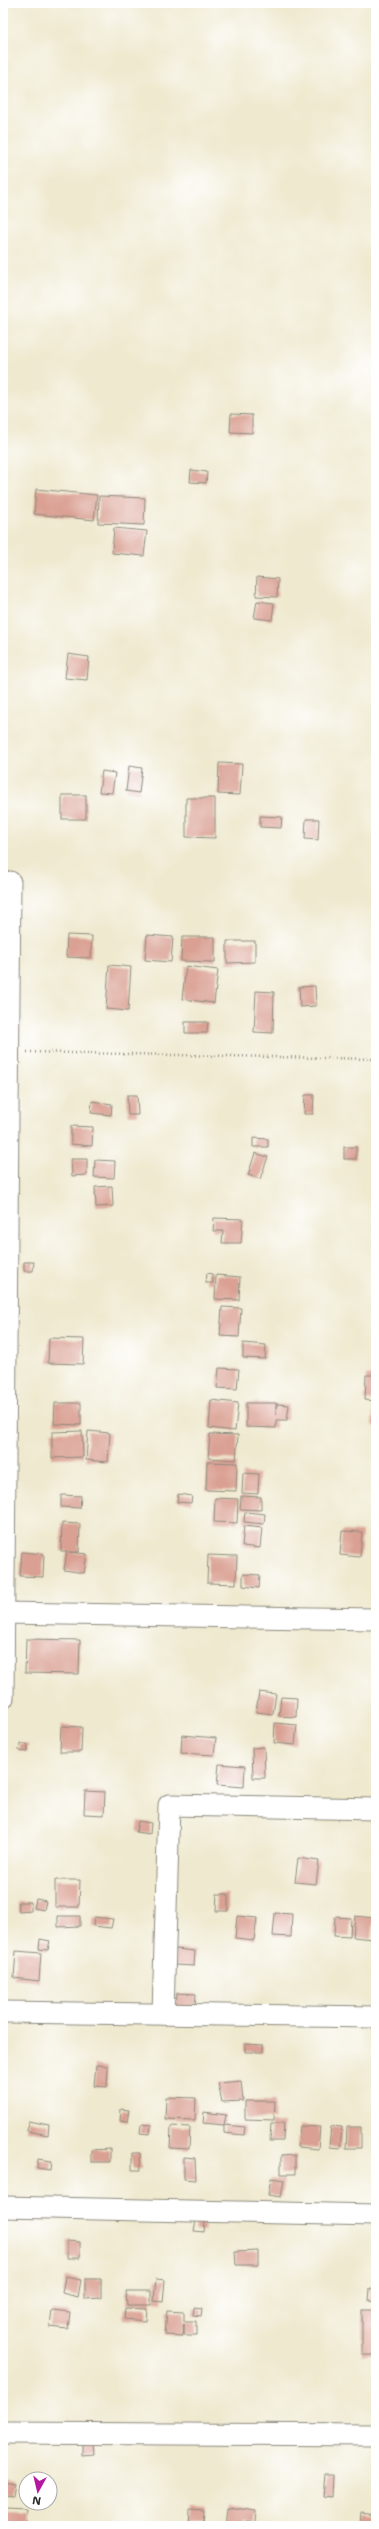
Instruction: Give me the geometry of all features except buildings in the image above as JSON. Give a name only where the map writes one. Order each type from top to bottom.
[{"type":"street","points":[[3,1698],[10,882]]},
{"type":"street","points":[[4,1613],[376,1619]]},
{"type":"street","points":[[163,2014],[169,1805],[376,1809]]},
{"type":"street","points":[[3,2012],[376,2017]]},
{"type":"street","points":[[3,2207],[376,2215]]},
{"type":"street","points":[[3,2433],[376,2435]]},
{"type":"path","points":[[9,1051],[376,1059]]}]
